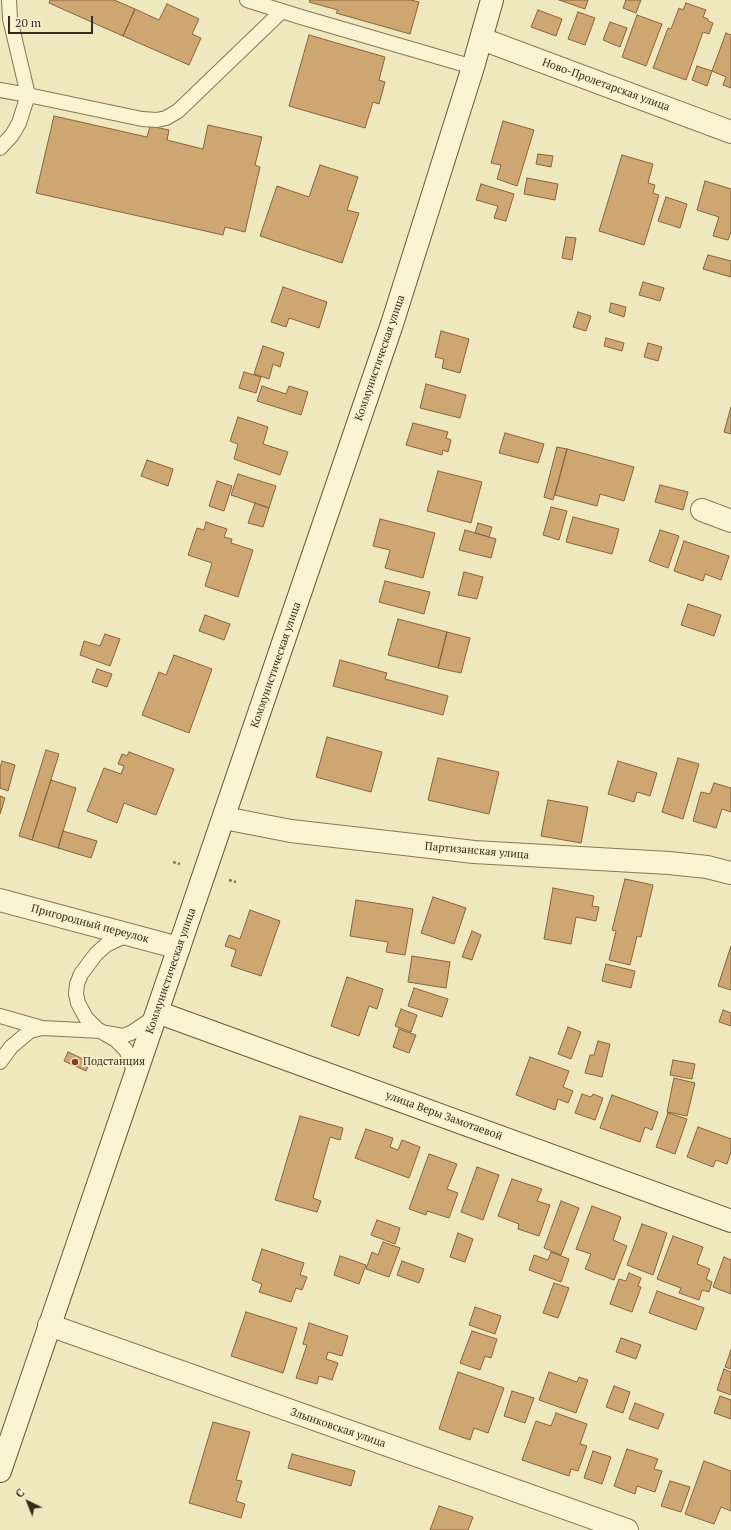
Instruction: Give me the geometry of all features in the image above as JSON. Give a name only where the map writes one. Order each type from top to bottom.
[{"type":"street","name":"Коммунистическая улица","points":[[0,1471],[394,317],[482,39],[492,0]]},
{"type":"street","name":"Ново-Пролетарская улица","points":[[482,39],[731,132]]},
{"type":"street","points":[[702,510],[731,521]]},
{"type":"street","name":"Партизанская улица","points":[[224,818],[291,831],[474,852],[669,863],[707,867],[731,872]]},
{"type":"street","name":"Пригородный переулок","points":[[0,900],[179,948]]},
{"type":"street","name":"улица Веры Замотаевой","points":[[157,1012],[731,1221]]},
{"type":"street","name":"Злынковская улица","points":[[49,1325],[627,1530]]},
{"type":"lane","points":[[0,148],[12,135],[19,123],[28,95],[10,19],[9,0]]},
{"type":"lane","points":[[247,0],[473,66]]},
{"type":"lane","points":[[0,90],[142,119],[157,120],[166,118],[178,112],[282,11]]},
{"type":"lane","points":[[129,934],[106,945],[96,954],[81,974],[77,984],[76,994],[78,1003],[86,1018],[102,1032],[116,1040],[126,1050],[135,1075]]},
{"type":"lane","points":[[0,1016],[42,1028],[102,1032],[116,1036],[131,1033],[149,1021],[157,1012]]},
{"type":"lane","points":[[0,1062],[11,1047],[22,1037],[30,1031],[42,1028]]},
{"type":"building","points":[[50,0],[114,0],[135,9],[123,36],[49,3]]},
{"type":"building","points":[[310,0],[411,0],[419,2],[410,34],[336,13],[338,10],[309,2]]},
{"type":"building","points":[[559,0],[588,0],[585,9]]},
{"type":"building","points":[[626,0],[641,0],[636,13],[623,8]]},
{"type":"building","points":[[686,3],[706,10],[703,17],[713,23],[709,34],[703,32],[686,80],[653,68],[668,28],[671,29],[679,8],[683,10]]},
{"type":"building","points":[[167,4],[199,19],[192,34],[201,38],[189,65],[123,36],[135,9],[159,20]]},
{"type":"building","points":[[538,10],[562,19],[556,36],[531,27]]},
{"type":"building","points":[[578,12],[595,18],[585,45],[568,39]]},
{"type":"building","points":[[637,15],[662,24],[646,66],[622,57]]},
{"type":"building","points":[[610,22],[627,28],[620,47],[603,40]]},
{"type":"building","points":[[726,33],[731,35],[731,88],[723,85],[726,77],[712,71]]},
{"type":"building","points":[[309,35],[385,57],[379,80],[385,82],[379,104],[373,102],[365,128],[289,106]]},
{"type":"building","points":[[697,66],[712,71],[707,86],[692,80]]},
{"type":"building","points":[[54,116],[147,137],[150,126],[169,130],[167,140],[203,149],[208,125],[262,137],[255,165],[260,167],[245,232],[225,227],[223,235],[36,193]]},
{"type":"building","points":[[503,121],[534,130],[517,186],[497,179],[501,165],[491,163]]},
{"type":"building","points":[[538,154],[553,156],[551,167],[536,164]]},
{"type":"building","points":[[622,155],[653,164],[648,183],[655,185],[653,193],[659,195],[644,245],[599,231]]},
{"type":"building","points":[[320,165],[358,177],[347,210],[359,213],[342,263],[260,236],[277,186],[309,197]]},
{"type":"building","points":[[527,178],[558,184],[555,200],[524,194]]},
{"type":"building","points":[[705,181],[731,189],[731,232],[728,240],[713,236],[719,217],[697,210]]},
{"type":"building","points":[[481,184],[514,194],[506,221],[494,218],[498,206],[476,200]]},
{"type":"building","points":[[666,197],[687,204],[680,228],[658,221]]},
{"type":"building","points":[[566,237],[576,238],[572,260],[562,258]]},
{"type":"building","points":[[708,255],[731,261],[731,277],[703,269]]},
{"type":"building","points":[[643,282],[664,288],[660,301],[639,295]]},
{"type":"building","points":[[283,287],[327,302],[319,328],[289,318],[286,327],[271,322]]},
{"type":"building","points":[[611,303],[626,307],[624,317],[609,312]]},
{"type":"building","points":[[578,312],[591,316],[586,331],[573,327]]},
{"type":"building","points":[[441,331],[469,339],[460,373],[442,368],[444,359],[435,357]]},
{"type":"building","points":[[606,338],[624,343],[622,351],[604,346]]},
{"type":"building","points":[[648,343],[662,347],[658,361],[644,357]]},
{"type":"building","points":[[263,346],[284,353],[280,367],[273,364],[269,379],[254,374]]},
{"type":"building","points":[[244,372],[261,377],[256,393],[239,388]]},
{"type":"building","points":[[426,384],[466,395],[460,418],[420,408]]},
{"type":"building","points":[[262,386],[286,394],[289,386],[308,392],[301,415],[257,401]]},
{"type":"building","points":[[731,407],[731,434],[724,432]]},
{"type":"building","points":[[238,417],[268,427],[263,444],[288,452],[280,475],[234,459],[238,444],[230,441]]},
{"type":"building","points":[[413,423],[448,432],[446,438],[451,440],[448,452],[443,450],[442,455],[406,445]]},
{"type":"building","points":[[505,433],[544,444],[538,463],[499,453]]},
{"type":"building","points":[[557,447],[567,449],[553,500],[544,497]]},
{"type":"building","points":[[567,449],[634,467],[624,501],[600,494],[597,506],[555,495]]},
{"type":"building","points":[[147,460],[173,469],[168,486],[141,476]]},
{"type":"building","points":[[438,471],[482,482],[471,523],[427,511]]},
{"type":"building","points":[[238,474],[276,486],[269,508],[231,495]]},
{"type":"building","points":[[217,481],[232,486],[224,511],[209,506]]},
{"type":"building","points":[[660,485],[688,492],[683,510],[655,502]]},
{"type":"building","points":[[255,503],[269,508],[263,527],[248,523]]},
{"type":"building","points":[[551,507],[567,511],[559,540],[543,535]]},
{"type":"building","points":[[573,517],[619,529],[612,554],[566,542]]},
{"type":"building","points":[[380,519],[435,533],[423,578],[385,568],[390,550],[373,546]]},
{"type":"building","points":[[206,522],[227,529],[224,537],[232,539],[231,543],[253,550],[238,597],[205,586],[212,563],[188,555],[197,528],[204,530]]},
{"type":"building","points":[[478,523],[492,527],[489,537],[475,533]]},
{"type":"building","points":[[465,530],[496,539],[491,558],[459,550]]},
{"type":"building","points":[[660,530],[679,536],[668,568],[649,561]]},
{"type":"building","points":[[684,541],[729,556],[721,580],[705,574],[703,581],[674,571]]},
{"type":"building","points":[[464,572],[483,577],[477,599],[458,595]]},
{"type":"building","points":[[385,581],[430,592],[424,614],[379,602]]},
{"type":"building","points":[[688,604],[721,615],[714,636],[681,625]]},
{"type":"building","points":[[205,615],[230,624],[224,640],[199,631]]},
{"type":"building","points":[[398,619],[447,632],[438,668],[388,655]]},
{"type":"building","points":[[447,632],[470,638],[461,673],[438,668]]},
{"type":"building","points":[[105,634],[120,639],[110,666],[80,655],[84,641],[100,646]]},
{"type":"building","points":[[174,655],[212,669],[189,733],[142,715],[159,672],[166,675]]},
{"type":"building","points":[[340,660],[387,673],[385,679],[448,696],[443,715],[333,686]]},
{"type":"building","points":[[97,669],[112,674],[107,687],[92,682]]},
{"type":"building","points":[[327,737],[382,752],[371,792],[316,777]]},
{"type":"building","points":[[46,750],[59,754],[32,840],[19,836]]},
{"type":"building","points":[[129,752],[174,769],[156,815],[124,803],[117,823],[87,811],[104,768],[121,774],[124,766],[118,764],[122,754],[127,756]]},
{"type":"building","points":[[438,758],[499,772],[489,814],[428,800]]},
{"type":"building","points":[[678,758],[699,764],[683,819],[662,812]]},
{"type":"building","points":[[2,761],[15,765],[8,791],[0,788],[0,768]]},
{"type":"building","points":[[618,761],[657,773],[650,796],[637,792],[634,802],[608,794]]},
{"type":"building","points":[[51,780],[76,788],[58,848],[32,840]]},
{"type":"building","points":[[714,783],[731,788],[731,812],[722,809],[716,828],[693,821],[701,792],[710,794]]},
{"type":"building","points":[[0,796],[5,798],[0,814]]},
{"type":"building","points":[[548,800],[588,807],[581,843],[541,836]]},
{"type":"building","points":[[63,831],[97,841],[91,858],[58,848]]},
{"type":"building","points":[[625,879],[653,885],[641,937],[637,936],[630,965],[609,960],[616,931],[612,930]]},
{"type":"building","points":[[553,888],[594,896],[592,906],[599,907],[596,921],[576,917],[571,944],[544,939]]},
{"type":"building","points":[[433,897],[466,908],[454,944],[421,933]]},
{"type":"building","points":[[356,900],[413,909],[405,955],[386,952],[388,942],[350,936]]},
{"type":"building","points":[[250,910],[280,921],[261,976],[231,966],[236,950],[225,946],[229,935],[240,939]]},
{"type":"building","points":[[472,931],[481,935],[472,960],[462,957]]},
{"type":"building","points":[[731,946],[731,990],[718,986]]},
{"type":"building","points":[[412,956],[450,962],[446,988],[408,982]]},
{"type":"building","points":[[606,964],[635,971],[631,988],[602,981]]},
{"type":"building","points":[[347,977],[383,989],[377,1009],[369,1006],[359,1036],[331,1026]]},
{"type":"building","points":[[414,988],[448,999],[442,1017],[408,1006]]},
{"type":"building","points":[[401,1009],[417,1015],[411,1032],[395,1026]]},
{"type":"building","points":[[723,1010],[731,1013],[731,1026],[719,1022]]},
{"type":"building","points":[[568,1027],[581,1032],[571,1059],[558,1054]]},
{"type":"building","points":[[399,1029],[416,1035],[409,1053],[393,1047]]},
{"type":"building","points":[[598,1041],[610,1044],[602,1077],[585,1073],[590,1055],[594,1055]]},
{"type":"building","points":[[68,1052],[90,1062],[86,1071],[64,1061]]},
{"type":"building","points":[[530,1057],[569,1071],[563,1087],[573,1091],[568,1103],[558,1099],[555,1110],[516,1095]]},
{"type":"building","points":[[673,1060],[695,1064],[692,1079],[670,1075]]},
{"type":"building","points":[[674,1078],[695,1083],[687,1116],[667,1112]]},
{"type":"building","points":[[582,1094],[591,1097],[593,1094],[603,1098],[595,1120],[575,1113]]},
{"type":"building","points":[[612,1095],[658,1112],[652,1130],[645,1127],[640,1142],[600,1128]]},
{"type":"building","points":[[668,1113],[687,1119],[675,1154],[656,1147]]},
{"type":"building","points":[[300,1116],[343,1128],[340,1140],[330,1137],[313,1198],[321,1201],[317,1212],[275,1200]]},
{"type":"building","points":[[698,1127],[731,1139],[731,1152],[727,1164],[716,1160],[713,1167],[687,1157]]},
{"type":"building","points":[[366,1129],[393,1138],[390,1147],[398,1150],[402,1140],[420,1147],[409,1178],[355,1158]]},
{"type":"building","points":[[429,1154],[457,1164],[447,1189],[458,1193],[449,1218],[427,1211],[426,1215],[409,1209]]},
{"type":"building","points":[[477,1167],[499,1175],[483,1220],[461,1212]]},
{"type":"building","points":[[512,1179],[542,1189],[537,1201],[550,1205],[539,1236],[518,1229],[519,1224],[498,1216]]},
{"type":"building","points":[[561,1201],[579,1208],[561,1255],[544,1248]]},
{"type":"building","points":[[592,1206],[621,1217],[613,1240],[627,1246],[614,1280],[585,1269],[591,1254],[576,1249]]},
{"type":"building","points":[[377,1220],[400,1228],[395,1244],[371,1235]]},
{"type":"building","points":[[642,1224],[667,1233],[653,1275],[627,1265]]},
{"type":"building","points":[[458,1233],[473,1239],[465,1262],[450,1257]]},
{"type":"building","points":[[673,1236],[703,1247],[697,1264],[710,1269],[706,1279],[712,1282],[709,1292],[702,1290],[699,1300],[679,1293],[681,1288],[657,1279]]},
{"type":"building","points":[[383,1242],[400,1248],[389,1277],[366,1269],[372,1252],[378,1255]]},
{"type":"building","points":[[262,1249],[304,1263],[300,1275],[307,1277],[302,1290],[296,1288],[291,1302],[259,1292],[262,1284],[252,1280]]},
{"type":"building","points":[[551,1252],[569,1259],[561,1282],[529,1270],[534,1255],[548,1260]]},
{"type":"building","points":[[340,1256],[366,1265],[359,1284],[334,1275]]},
{"type":"building","points":[[724,1257],[731,1260],[731,1294],[713,1287]]},
{"type":"building","points":[[402,1261],[424,1269],[419,1283],[397,1275]]},
{"type":"building","points":[[629,1273],[641,1278],[638,1286],[641,1287],[632,1312],[610,1304],[619,1279],[626,1281]]},
{"type":"building","points":[[554,1283],[569,1288],[558,1318],[543,1313]]},
{"type":"building","points":[[657,1291],[704,1308],[696,1330],[649,1313]]},
{"type":"building","points":[[475,1307],[501,1316],[495,1334],[469,1325]]},
{"type":"building","points":[[246,1312],[297,1328],[283,1373],[231,1356]]},
{"type":"building","points":[[309,1323],[348,1336],[342,1356],[328,1352],[326,1359],[338,1363],[332,1380],[319,1376],[317,1384],[296,1378],[307,1345],[303,1344]]},
{"type":"building","points":[[472,1331],[497,1339],[491,1358],[485,1356],[480,1370],[460,1363]]},
{"type":"building","points":[[621,1338],[641,1345],[636,1359],[616,1352]]},
{"type":"building","points":[[731,1350],[731,1369],[725,1367]]},
{"type":"building","points":[[724,1369],[731,1372],[731,1395],[717,1390]]},
{"type":"building","points":[[458,1372],[504,1388],[488,1433],[474,1428],[470,1440],[439,1429]]},
{"type":"building","points":[[549,1372],[577,1382],[579,1377],[588,1380],[576,1413],[539,1400]]},
{"type":"building","points":[[614,1386],[630,1392],[623,1413],[606,1407]]},
{"type":"building","points":[[512,1391],[534,1398],[525,1423],[504,1416]]},
{"type":"building","points":[[720,1396],[731,1400],[731,1419],[714,1413]]},
{"type":"building","points":[[635,1403],[664,1414],[658,1429],[629,1419]]},
{"type":"building","points":[[556,1413],[587,1424],[580,1444],[587,1446],[578,1471],[571,1469],[569,1476],[522,1460],[536,1421],[551,1426]]},
{"type":"building","points":[[213,1422],[250,1432],[236,1480],[242,1481],[236,1501],[245,1504],[241,1518],[189,1503]]},
{"type":"building","points":[[627,1449],[658,1459],[654,1469],[662,1471],[655,1492],[637,1486],[635,1494],[614,1486]]},
{"type":"building","points":[[593,1451],[611,1457],[602,1484],[584,1478]]},
{"type":"building","points":[[292,1454],[355,1471],[351,1486],[288,1468]]},
{"type":"building","points":[[704,1461],[731,1471],[731,1511],[721,1507],[714,1524],[685,1514]]},
{"type":"building","points":[[670,1481],[690,1487],[681,1512],[661,1506]]},
{"type":"building","points":[[439,1506],[473,1517],[468,1530],[430,1530]]},
{"type":"place","name":"Подстанция","points":[[75,1062]]}]
